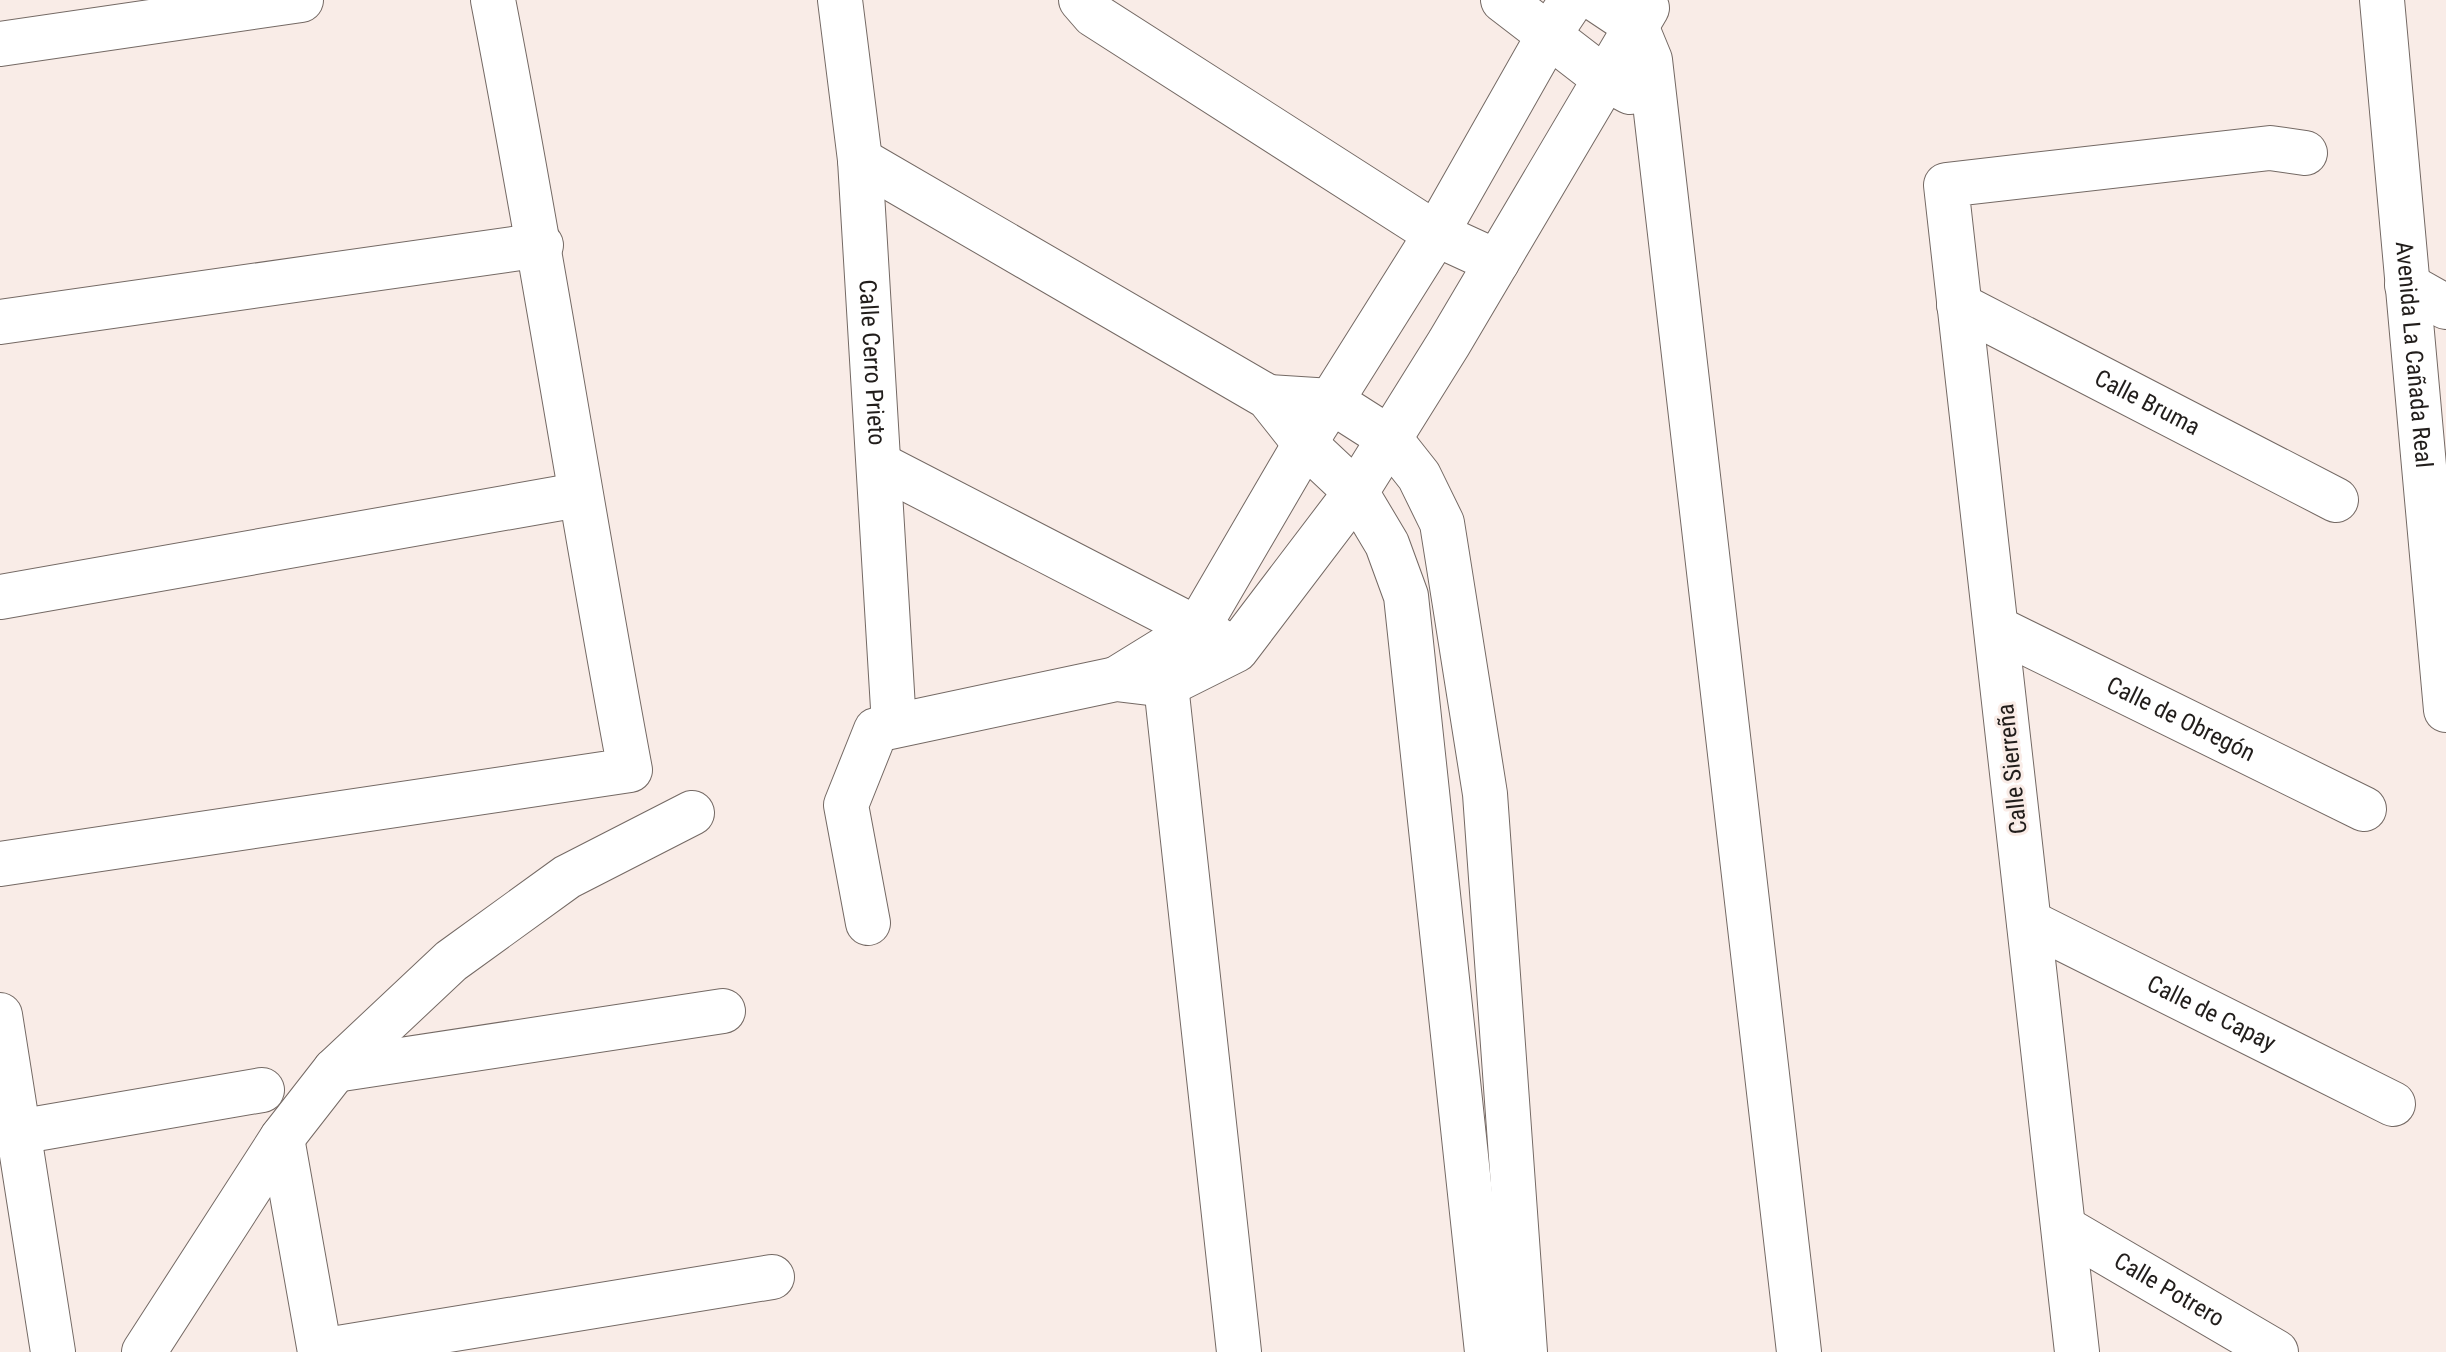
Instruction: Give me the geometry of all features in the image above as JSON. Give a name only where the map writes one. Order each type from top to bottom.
[{"type":"street","points":[[0,44],[301,0]]},
{"type":"street","points":[[0,864],[630,770],[578,495],[541,245],[493,0]]},
{"type":"street","name":"Calle Cerro Prieto","points":[[840,0],[860,160],[894,725]]},
{"type":"street","points":[[1081,0],[1094,15],[1436,234],[1497,262]]},
{"type":"street","points":[[1503,0],[1561,16],[1604,78],[1654,106]]},
{"type":"street","points":[[1597,0],[1644,13]]},
{"type":"street","name":"Avenida La Cañada Real","points":[[2382,0],[2427,284],[2446,710]]},
{"type":"street","points":[[868,923],[846,805],[876,730],[1144,674],[1236,650],[1356,492],[1644,13]]},
{"type":"street","points":[[1644,13],[1799,1352]]},
{"type":"street","points":[[1144,674],[1197,629],[1331,401],[1436,234],[1561,16]]},
{"type":"street","name":"Calle Sierreña","points":[[2077,1352],[1946,185],[2270,148],[2305,153]]},
{"type":"street","points":[[860,160],[1268,397],[1306,445],[1356,492],[1387,544],[1406,596],[1487,1352]]},
{"type":"street","points":[[0,322],[541,245]]},
{"type":"street","points":[[2427,284],[2446,307]]},
{"type":"street","name":"Calle Bruma","points":[[1959,305],[2336,500]]},
{"type":"street","points":[[1268,397],[1331,401],[1389,438],[1419,476],[1442,523],[1485,794],[1525,1352]]},
{"type":"street","points":[[880,465],[1236,650]]},
{"type":"street","points":[[0,597],[578,495]]},
{"type":"street","name":"Calle de Obregón","points":[[1996,628],[2364,809]]},
{"type":"street","points":[[1144,674],[1239,1352]]},
{"type":"street","points":[[144,1352],[282,1138],[335,1070],[451,961],[567,877],[692,813]]},
{"type":"street","name":"Calle de Capay","points":[[2029,922],[2393,1104]]},
{"type":"street","points":[[335,1070],[723,1011]]},
{"type":"street","points":[[0,1015],[53,1352]]},
{"type":"street","points":[[18,1132],[262,1090]]},
{"type":"street","points":[[282,1138],[320,1351],[772,1277]]},
{"type":"street","name":"Calle Potrero","points":[[2064,1228],[2276,1352]]}]
